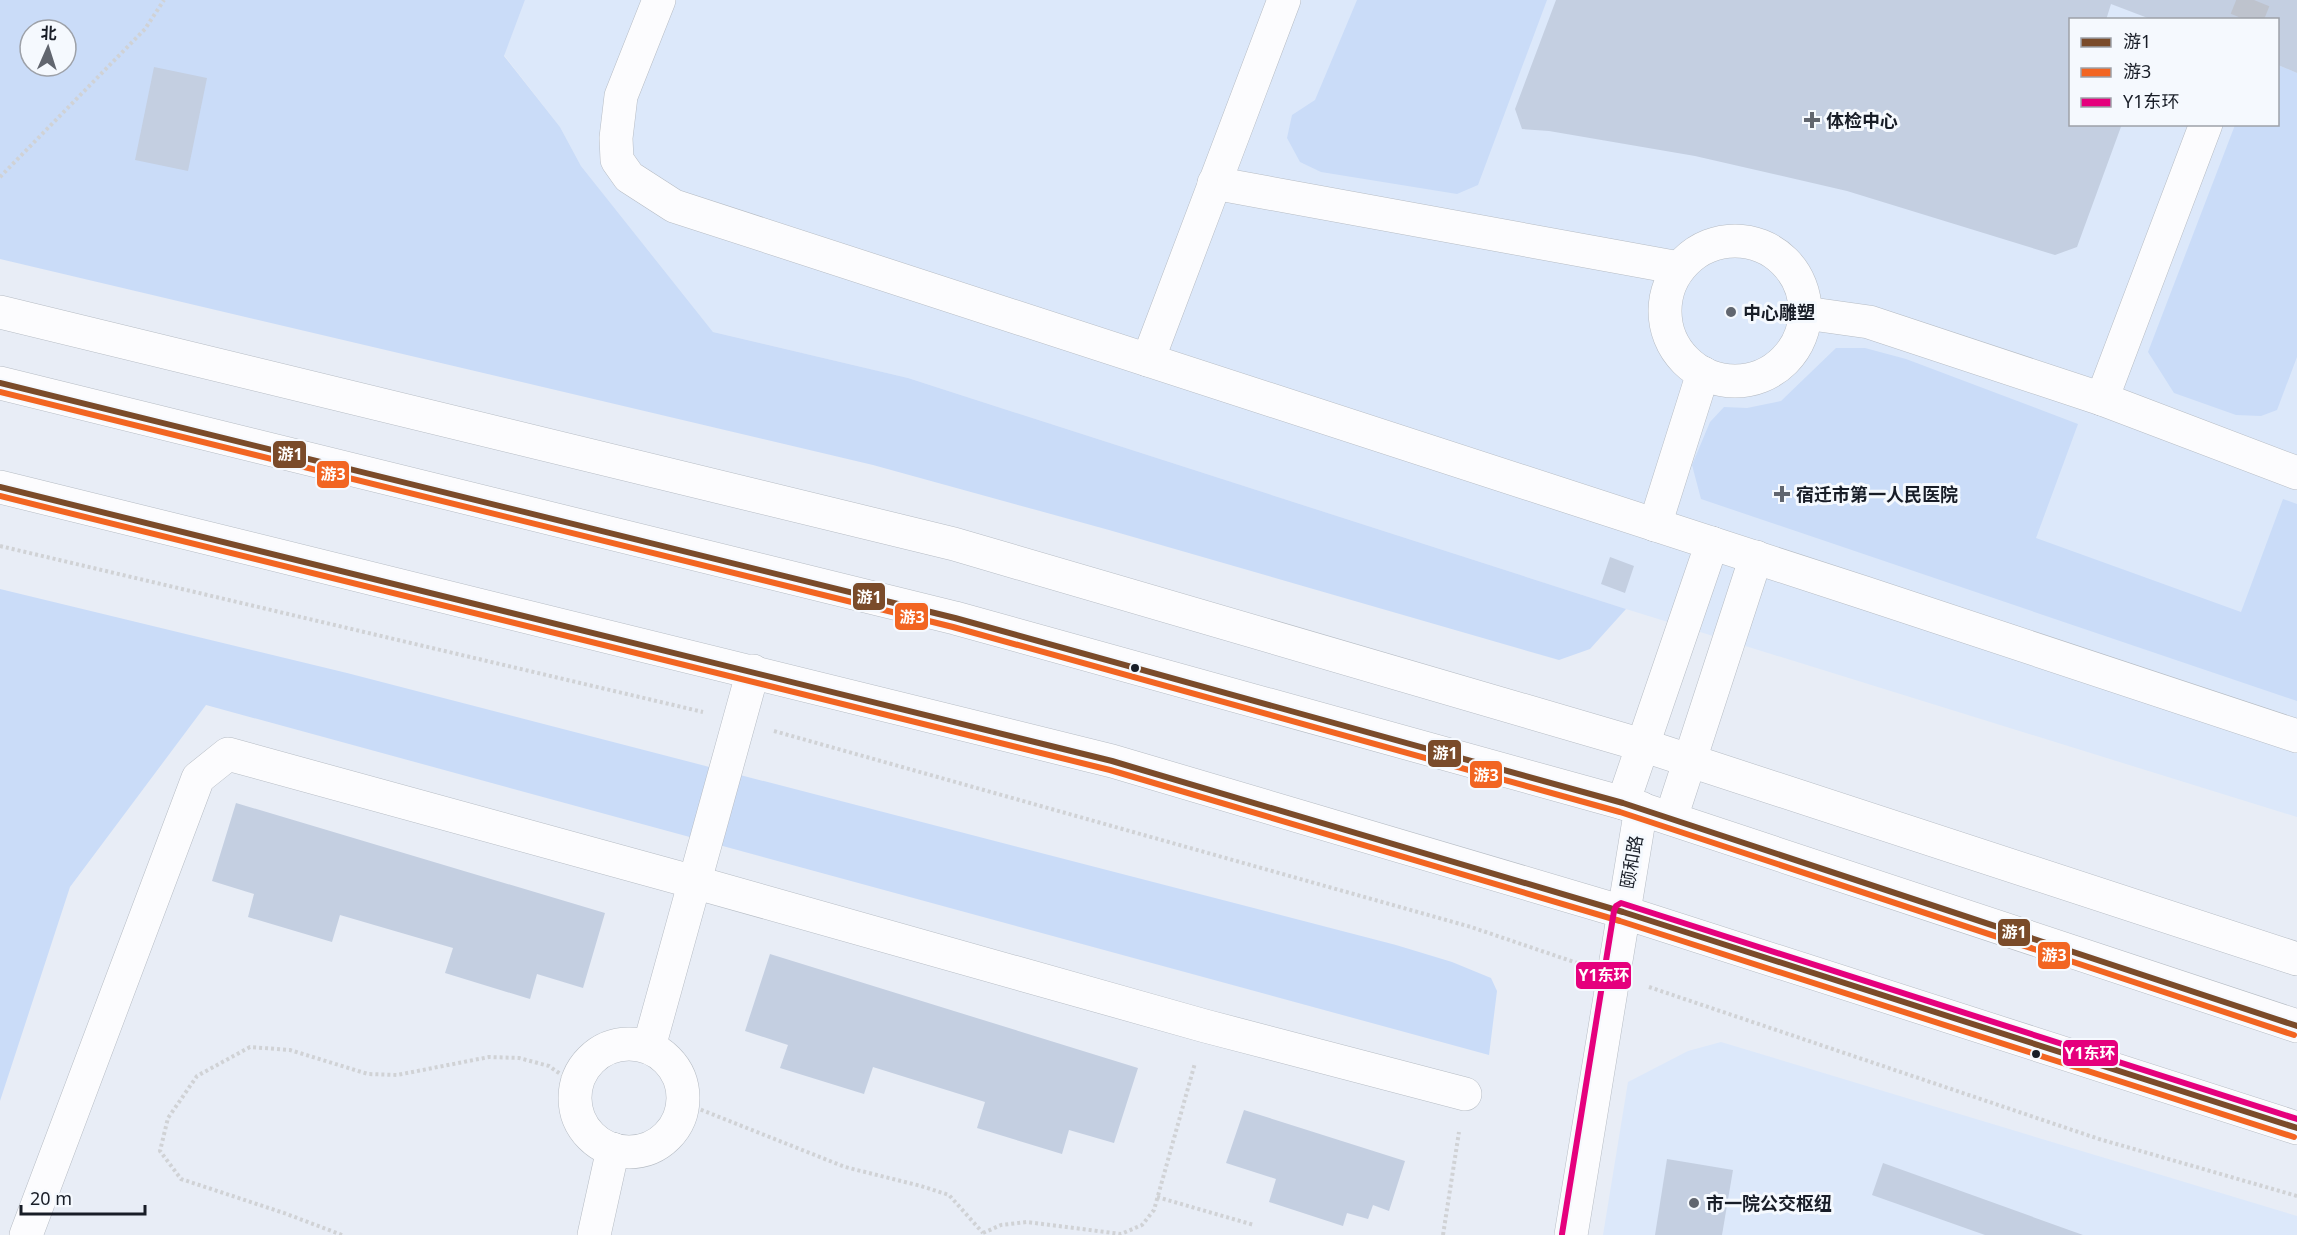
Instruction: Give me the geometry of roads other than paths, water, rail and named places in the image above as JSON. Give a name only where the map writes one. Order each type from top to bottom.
[{"type":"main road","points":[[659,0],[621,96],[616,138],[617,160],[628,177],[674,206],[1756,557],[2297,736]]},
{"type":"main road","points":[[1148,360],[1284,0]]},
{"type":"main road","points":[[2102,399],[2205,126]]},
{"type":"main road","points":[[1214,183],[1679,268]]},
{"type":"main road","points":[[1737,240],[1759,245],[1778,255],[1794,272],[1803,292],[1805,314],[1801,335],[1790,355],[1773,370],[1751,379],[1726,381],[1703,373],[1683,358],[1670,338],[1664,314],[1667,290],[1679,268],[1695,253],[1715,243],[1737,240]]},
{"type":"main road","points":[[0,312],[954,544],[1689,760],[2297,959]]},
{"type":"main road","points":[[1805,314],[1869,322],[2102,399],[2297,473]]},
{"type":"main road","points":[[1655,525],[1703,373]]},
{"type":"main road","points":[[0,384],[955,618],[1645,810],[2297,1026]]},
{"type":"main road","points":[[0,487],[1112,760],[1623,912],[2297,1128]]},
{"type":"main road","points":[[1645,810],[1642,746],[1712,543]]},
{"type":"main road","points":[[1645,810],[1689,760],[1756,557]]},
{"type":"main road","points":[[649,1047],[753,671]]},
{"type":"main road","points":[[26,1235],[198,778],[228,754],[1205,1026],[1465,1094]]},
{"type":"main road","name":"颐和路","points":[[1571,1235],[1612,975],[1645,810]]},
{"type":"main road","points":[[630,1044],[649,1047],[664,1056],[676,1069],[682,1085],[684,1103],[679,1120],[670,1135],[656,1145],[639,1151],[622,1152],[605,1147],[590,1136],[580,1121],[575,1103],[576,1085],[584,1068],[596,1055],[612,1046],[630,1044]]},
{"type":"main road","points":[[594,1235],[613,1149]]},
{"type":"tunnel","points":[[2247,18],[2254,0]]},
{"type":"place","name":"体检中心","points":[[1812,120]]},
{"type":"place","name":"中心雕塑","points":[[1731,312]]},
{"type":"place","name":"宿迁市第一人民医院","points":[[1782,494]]},
{"type":"place","name":"市一院公交枢纽","points":[[1694,1203]]}]
